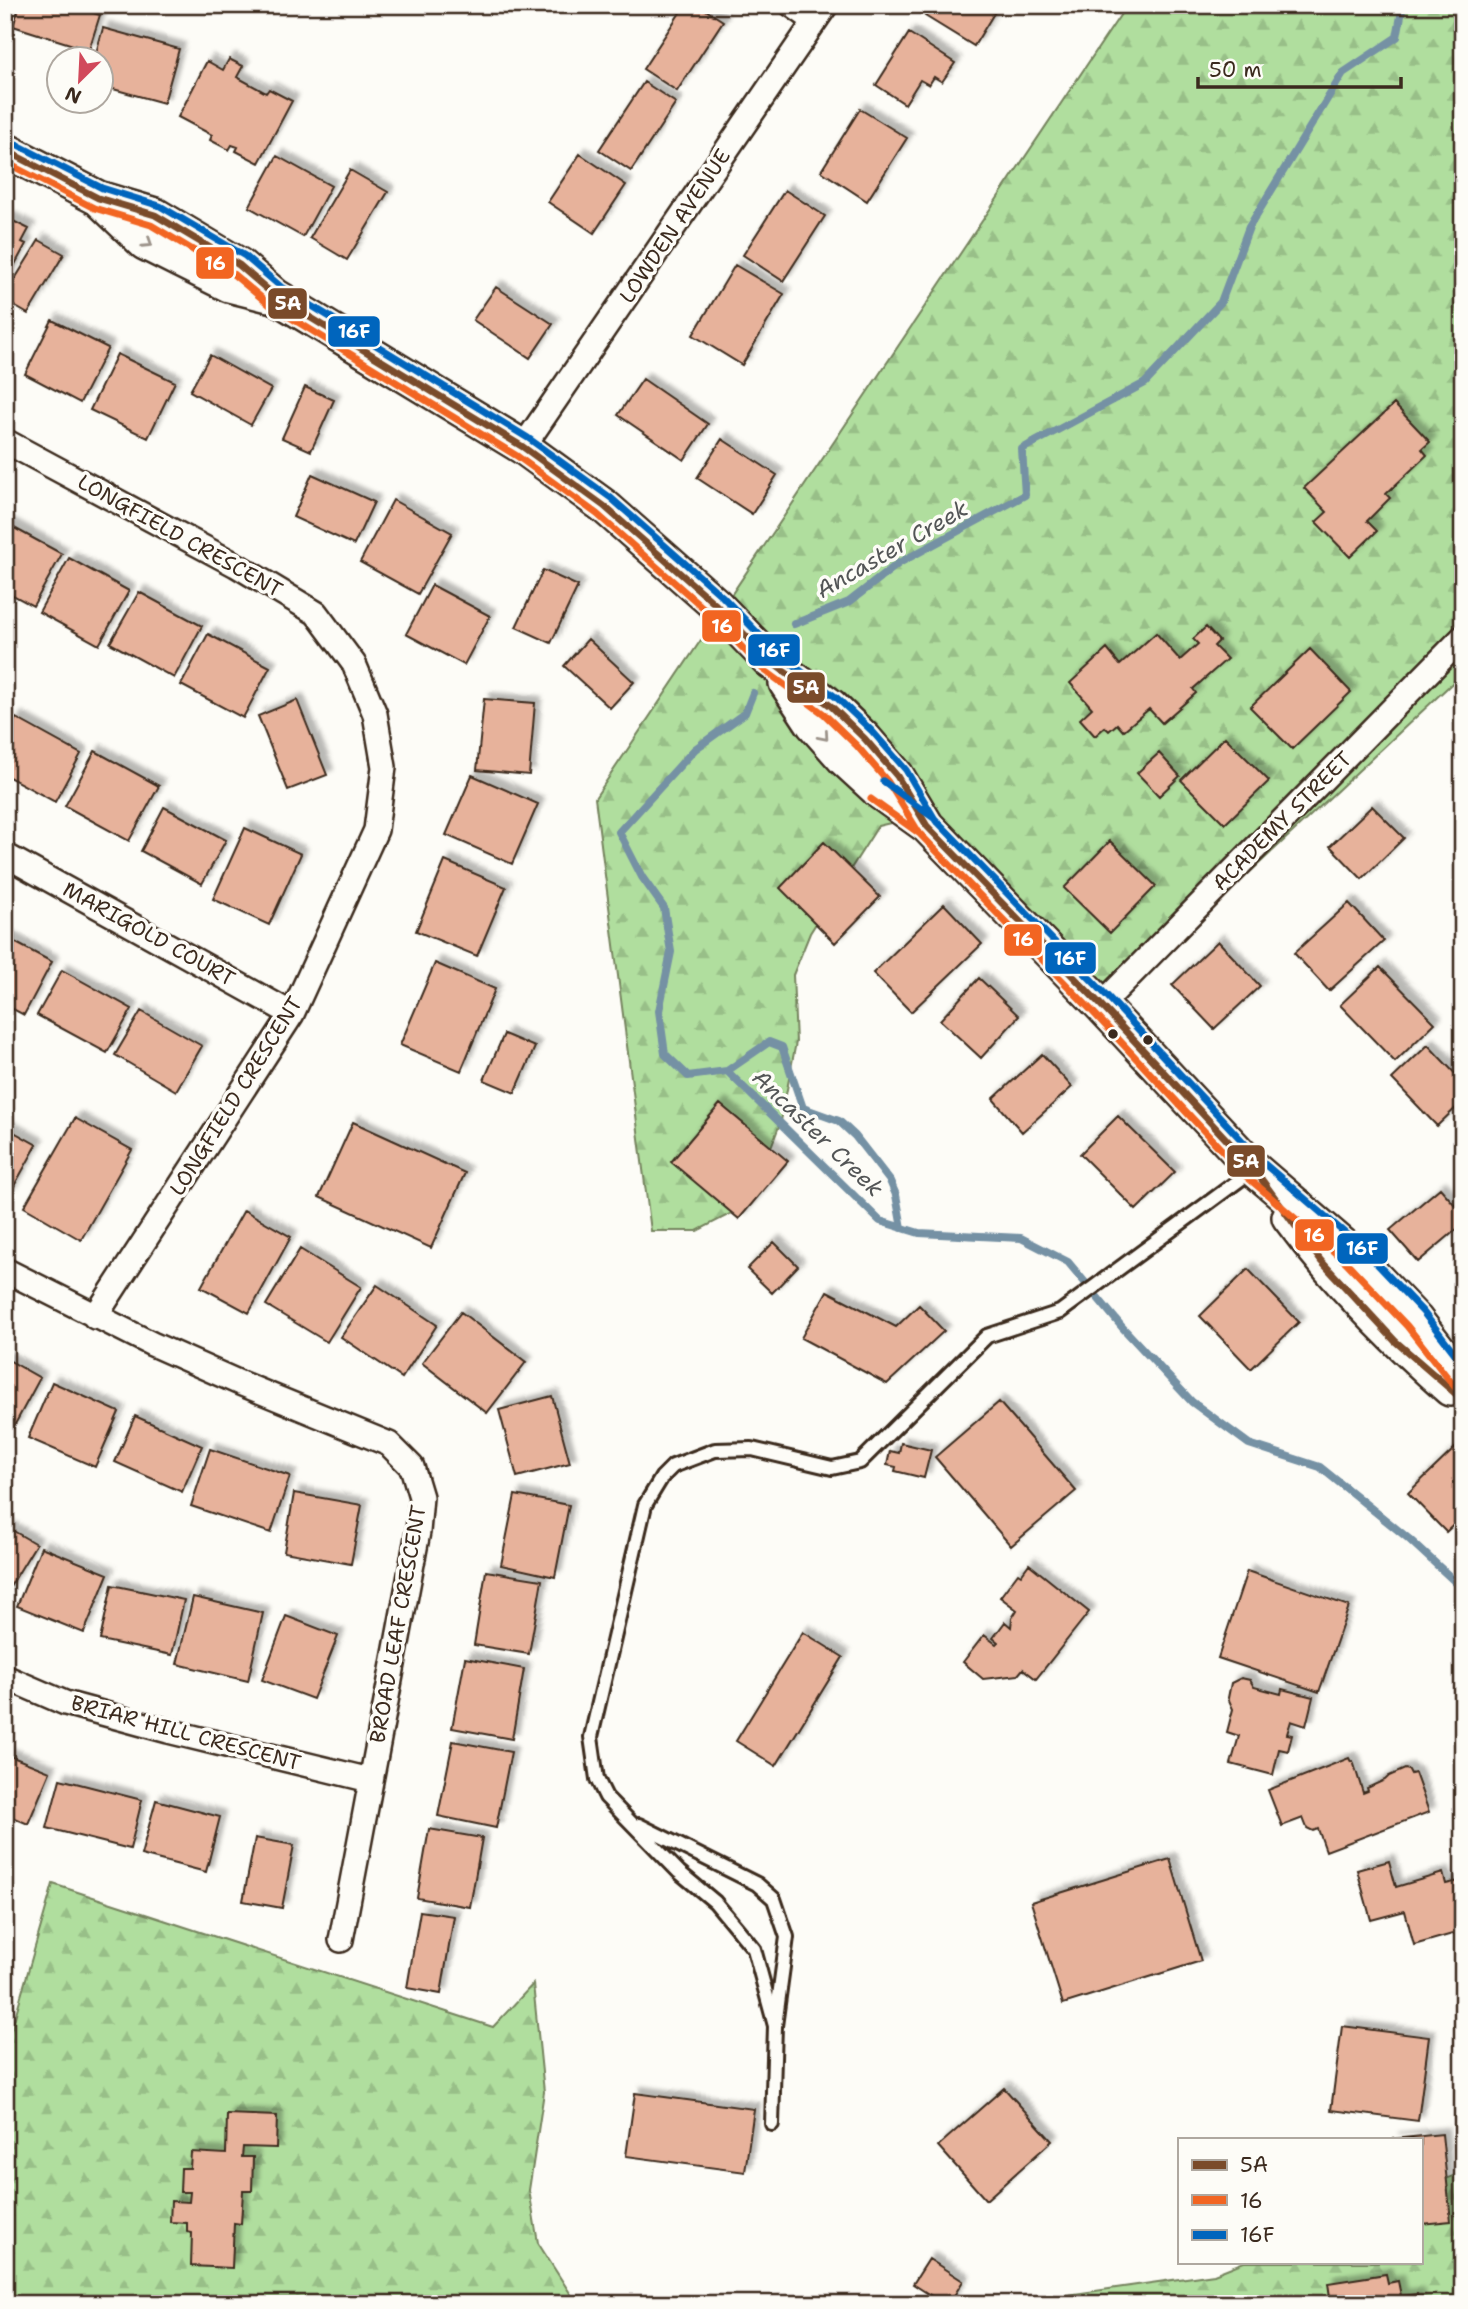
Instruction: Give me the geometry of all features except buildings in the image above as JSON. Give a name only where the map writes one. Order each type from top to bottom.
[{"type":"main road","points":[[5,150],[97,198],[155,215],[239,265],[275,296],[523,447],[604,506],[715,604],[770,661],[831,706],[865,739],[897,776],[927,826],[1101,1005],[1254,1170],[1321,1261],[1395,1340],[1463,1400]]},
{"type":"main road","points":[[1254,1170],[1353,1255],[1415,1319],[1463,1381]]},
{"type":"street","points":[[792,5],[821,13]]},
{"type":"street","name":"LOWDEN AVENUE","points":[[523,447],[821,13]]},
{"type":"street","name":"LONGFIELD CRESCENT","points":[[5,441],[236,565],[316,613],[354,664],[375,715],[384,767],[376,830],[292,1014],[95,1317]]},
{"type":"street","name":"ACADEMY STREET","points":[[1101,1005],[1463,637]]},
{"type":"street","name":"MARIGOLD COURT","points":[[5,855],[292,1014]]},
{"type":"street","name":"BROAD LEAF CRESCENT","points":[[5,1270],[95,1317],[240,1383],[389,1444],[412,1467],[421,1497],[418,1532],[341,1940]]},
{"type":"street","name":"BRIAR HILL CRESCENT","points":[[5,1677],[65,1703],[370,1780]]},
{"type":"lane","points":[[775,2025],[754,1949],[716,1902],[680,1872],[606,1797],[597,1779],[591,1737],[645,1505],[662,1477],[673,1466],[715,1450],[752,1449],[832,1468],[860,1462],[986,1336],[1060,1312],[1254,1170]]},
{"type":"lane","points":[[633,1822],[757,1884],[774,1899],[787,1937],[775,2025],[772,2124]]},
{"type":"green space","points":[[1127,5],[1463,5],[1463,673],[1095,1017],[903,820],[878,826],[810,933],[793,975],[796,1042],[781,1121],[756,1186],[736,1211],[697,1231],[651,1231],[595,798]]},
{"type":"green space","points":[[53,1884],[493,2027],[533,1984],[544,2092],[529,2190],[538,2243],[577,2304],[15,2304],[5,2268],[5,2052]]},
{"type":"green space","points":[[1463,2172],[1463,2304],[1004,2304],[1214,2274],[1239,2264],[1422,2264],[1422,2189]]},
{"type":"waterway","name":"Ancaster Creek","points":[[794,624],[849,602],[899,563],[1025,495],[1022,449],[1145,383],[1221,302],[1249,227],[1343,73],[1397,37],[1403,5]]},
{"type":"waterway","name":"Ancaster Creek","points":[[753,693],[745,713],[695,749],[619,832],[642,877],[664,908],[671,952],[659,1011],[665,1054],[688,1076],[727,1071],[880,1221],[919,1233],[1021,1238],[1068,1262],[1122,1327],[1192,1402],[1249,1444],[1320,1467],[1409,1539],[1463,1589]]},
{"type":"waterway","points":[[727,1071],[769,1042],[782,1047],[803,1108],[839,1121],[855,1136],[890,1181],[896,1195],[902,1228]]},
{"type":"transit line","name":"16F","points":[[10,141],[102,188],[160,206],[245,256],[281,287],[528,438],[611,498],[722,596],[777,653],[837,698],[872,731],[906,770],[936,821]]},
{"type":"transit line","name":"5A","points":[[5,150],[98,198],[155,215],[239,265],[275,296],[523,447],[604,506],[715,604],[770,661],[831,706],[865,739],[897,776],[927,826],[1101,1005],[1254,1169],[1321,1261],[1395,1341],[1463,1400]]},
{"type":"transit line","name":"16","points":[[5,162],[94,208],[151,225],[233,274],[270,305],[517,456],[597,514],[708,612],[763,669],[824,714],[857,746],[888,782],[918,831]]},
{"type":"transit line","name":"16F","points":[[883,781],[935,819],[1109,998],[1261,1161],[1361,1247],[1423,1312],[1463,1364]]},
{"type":"transit line","name":"16","points":[[871,799],[920,834],[1093,1012],[1246,1176],[1346,1262],[1407,1326],[1455,1387]]}]
